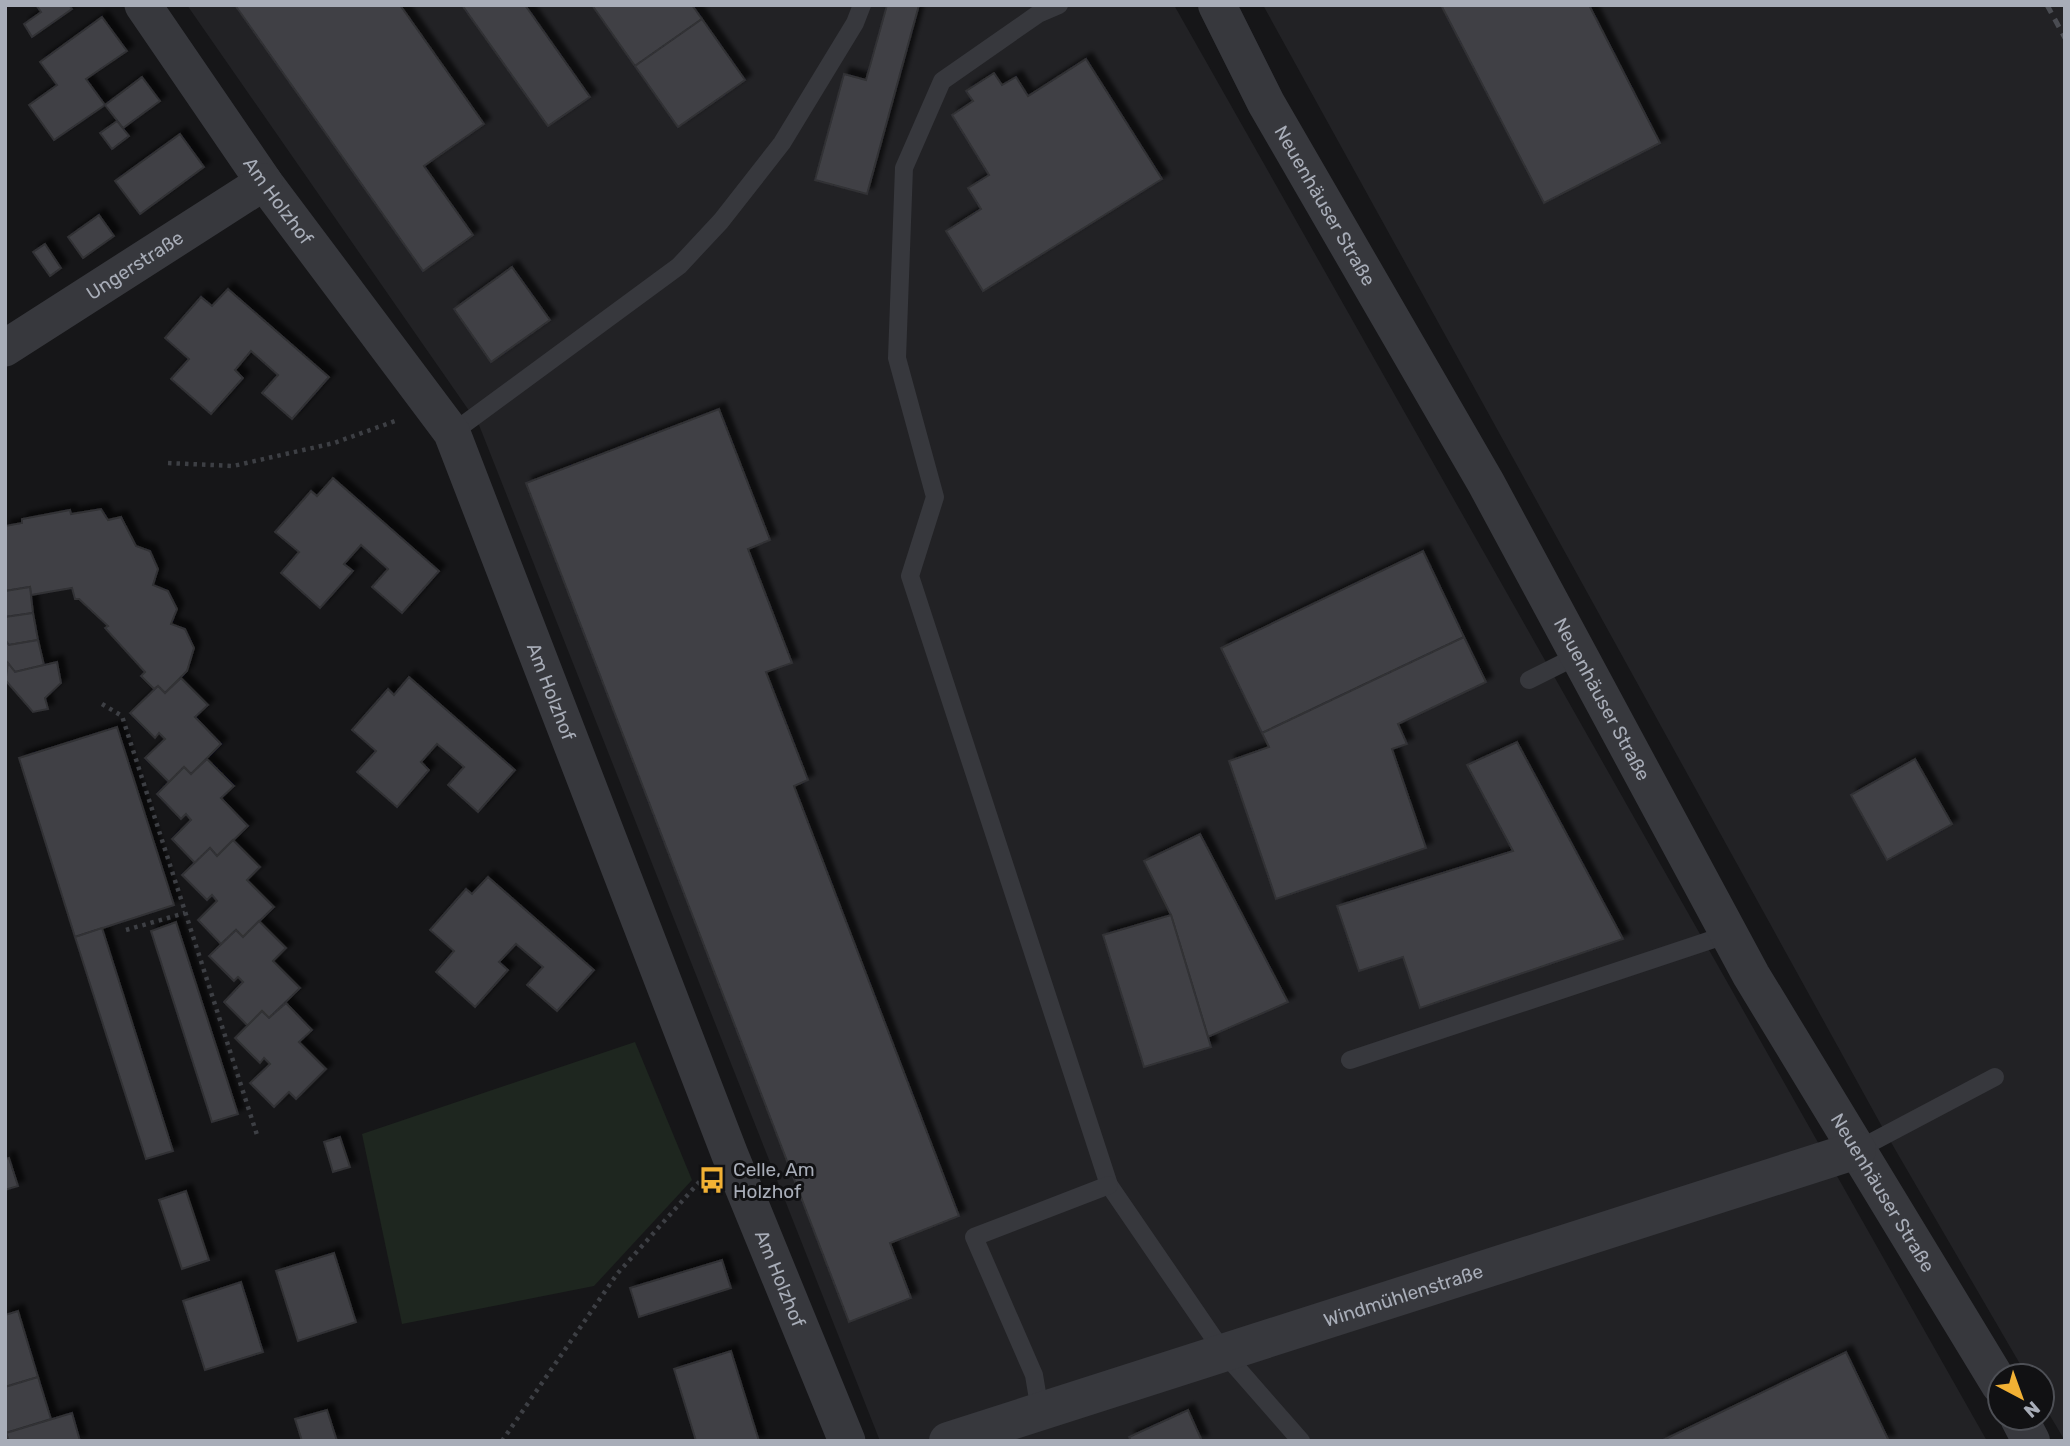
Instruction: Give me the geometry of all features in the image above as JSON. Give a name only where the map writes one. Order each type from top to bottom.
[{"type":"street","name":"Am Holzhof","points":[[143,5],[264,182],[443,420],[730,1155],[847,1441]]},
{"type":"street","name":"Neuenhäuser Straße","points":[[1217,5],[1266,103],[1486,483],[1728,933],[1986,1362]]},
{"type":"street","name":"Ungerstraße","points":[[5,348],[264,182]]},
{"type":"street","name":"Windmühlenstraße","points":[[948,1441],[1022,1424],[1224,1353],[1857,1150]]},
{"type":"lane","points":[[443,420],[679,266],[721,221],[782,143],[855,23],[862,5]]},
{"type":"lane","points":[[1059,5],[1035,10],[942,81],[904,168],[897,358],[935,497],[910,576],[1109,1185],[1224,1353],[1301,1441]]},
{"type":"lane","points":[[1529,680],[1579,655]]},
{"type":"lane","points":[[1350,1060],[1728,933]]},
{"type":"lane","points":[[1857,1150],[1995,1077]]},
{"type":"lane","points":[[1022,1424],[1034,1375],[974,1237],[1109,1185]]},
{"type":"path","points":[[168,463],[233,466],[443,420]]},
{"type":"path","points":[[102,704],[122,716],[258,1138]]},
{"type":"path","points":[[126,930],[186,913]]},
{"type":"path","points":[[502,1441],[617,1274],[716,1163],[730,1155]]},
{"type":"shaded area","points":[[187,5],[1174,5],[1987,1441],[880,1441],[479,425]]},
{"type":"shaded area","points":[[1263,5],[2065,5],[2065,1441],[2056,1426],[2056,1362],[2019,1362],[1885,1132]]},
{"type":"shaded area","points":[[635,1042],[692,1180],[594,1286],[402,1324],[362,1134]]},
{"type":"building","points":[[36,5],[69,5],[72,9],[32,37],[24,24],[41,12]]},
{"type":"building","points":[[235,5],[400,5],[484,124],[424,166],[473,235],[423,271]]},
{"type":"building","points":[[462,5],[525,5],[590,97],[548,126]]},
{"type":"building","points":[[592,5],[692,5],[702,19],[635,66]]},
{"type":"building","points":[[887,5],[919,5],[867,194],[815,180],[844,74],[866,80]]},
{"type":"building","points":[[1441,5],[1589,5],[1660,143],[1544,203]]},
{"type":"building","points":[[102,17],[127,51],[86,79],[105,105],[54,140],[29,105],[57,85],[40,62]]},
{"type":"building","points":[[702,19],[745,80],[678,127],[635,66]]},
{"type":"building","points":[[1086,59],[1162,179],[983,291],[946,231],[981,209],[968,188],[989,175],[952,115],[973,101],[966,91],[994,73],[1002,85],[1016,77],[1028,96]]},
{"type":"building","points":[[142,77],[160,101],[123,128],[105,105]]},
{"type":"building","points":[[117,121],[129,136],[112,149],[100,133]]},
{"type":"building","points":[[180,134],[204,167],[140,214],[115,181]]},
{"type":"building","points":[[99,215],[114,236],[83,258],[68,237]]},
{"type":"building","points":[[45,244],[61,268],[50,276],[33,252]]},
{"type":"building","points":[[512,267],[550,320],[491,362],[454,309]]},
{"type":"building","points":[[228,289],[329,377],[292,419],[262,393],[278,375],[251,351],[235,370],[243,378],[211,414],[171,379],[189,359],[165,338],[201,297],[212,306]]},
{"type":"building","points":[[719,409],[770,540],[748,549],[792,663],[766,672],[808,780],[794,786],[959,1216],[890,1243],[911,1298],[849,1322],[526,483]]},
{"type":"building","points":[[333,478],[439,571],[402,613],[372,587],[388,569],[361,545],[344,564],[353,571],[320,608],[281,573],[299,552],[275,532],[311,491],[317,496]]},
{"type":"building","points":[[101,509],[108,520],[121,517],[136,546],[150,551],[158,569],[153,585],[168,591],[177,609],[171,624],[185,629],[194,648],[187,671],[165,693],[158,686],[154,689],[141,676],[145,672],[105,628],[108,626],[79,599],[75,599],[72,588],[31,595],[30,587],[5,591],[5,526],[22,523],[22,519],[70,510],[71,514]]},
{"type":"building","points":[[1423,551],[1464,637],[1262,733],[1221,648]]},
{"type":"building","points":[[30,587],[33,613],[5,617],[5,591]]},
{"type":"building","points":[[33,613],[38,640],[9,645],[5,640],[5,617]]},
{"type":"building","points":[[1464,637],[1486,682],[1398,724],[1407,744],[1392,749],[1426,848],[1276,899],[1229,761],[1269,747],[1262,733]]},
{"type":"building","points":[[5,640],[9,645],[38,640],[44,665],[15,672],[5,660]]},
{"type":"building","points":[[57,662],[61,683],[45,698],[48,709],[33,712],[7,682],[5,683],[8,663],[15,672]]},
{"type":"building","points":[[409,677],[515,770],[478,812],[448,785],[464,767],[437,744],[421,762],[429,770],[397,807],[357,772],[376,751],[352,730],[388,689],[394,695]]},
{"type":"building","points":[[181,678],[208,705],[195,717],[221,744],[191,774],[184,767],[169,782],[145,758],[165,739],[159,733],[155,738],[130,713],[158,686],[165,693]]},
{"type":"building","points":[[117,727],[174,905],[75,937],[19,758]]},
{"type":"building","points":[[1517,742],[1623,939],[1420,1008],[1403,957],[1359,971],[1337,906],[1513,851],[1467,765]]},
{"type":"building","points":[[207,759],[234,786],[221,798],[248,826],[217,856],[210,848],[195,863],[172,839],[191,820],[186,814],[181,819],[157,794],[184,767],[191,774]]},
{"type":"building","points":[[1915,759],[1952,824],[1887,860],[1851,795]]},
{"type":"building","points":[[1200,834],[1288,1002],[1208,1037],[1171,915],[1144,861]]},
{"type":"building","points":[[233,840],[260,867],[247,880],[274,907],[243,937],[236,930],[221,944],[198,920],[217,901],[212,895],[207,900],[182,875],[210,848],[217,856]]},
{"type":"building","points":[[488,877],[594,970],[557,1011],[527,985],[543,967],[516,944],[499,962],[508,970],[475,1007],[436,972],[454,951],[430,930],[466,889],[472,894]]},
{"type":"building","points":[[1171,915],[1211,1047],[1144,1067],[1103,935]]},
{"type":"building","points":[[259,921],[286,948],[273,961],[300,988],[269,1018],[262,1011],[248,1026],[224,1002],[243,982],[238,977],[234,981],[209,956],[236,930],[243,937]]},
{"type":"building","points":[[176,922],[238,1114],[212,1122],[151,931]]},
{"type":"building","points":[[102,928],[173,1151],[146,1159],[75,937]]},
{"type":"building","points":[[286,1003],[312,1030],[299,1042],[326,1069],[296,1099],[289,1092],[274,1107],[250,1083],[270,1064],[264,1058],[260,1063],[235,1038],[262,1011],[269,1018]]},
{"type":"building","points":[[340,1137],[350,1167],[333,1172],[324,1142]]},
{"type":"building","points":[[9,1158],[18,1186],[5,1190],[5,1159]]},
{"type":"building","points":[[186,1191],[209,1260],[182,1269],[159,1200]]},
{"type":"building","points":[[334,1253],[356,1322],[298,1341],[276,1271]]},
{"type":"building","points":[[722,1260],[731,1288],[639,1317],[630,1288]]},
{"type":"building","points":[[241,1282],[263,1352],[205,1370],[183,1301]]},
{"type":"building","points":[[18,1311],[38,1377],[5,1387],[5,1315]]},
{"type":"building","points":[[731,1351],[759,1441],[696,1441],[674,1369]]},
{"type":"building","points":[[1846,1352],[1889,1441],[1661,1441]]},
{"type":"building","points":[[38,1377],[51,1419],[6,1433],[5,1387]]},
{"type":"building","points":[[327,1410],[337,1441],[302,1441],[295,1419]]},
{"type":"building","points":[[1188,1410],[1202,1441],[1131,1441],[1129,1437]]},
{"type":"building","points":[[72,1413],[80,1441],[9,1441],[6,1433]]},
{"type":"railway","points":[[2047,5],[2065,38]]},
{"type":"place","name":"Celle, Am Holzhof","points":[[712,1180]]}]
